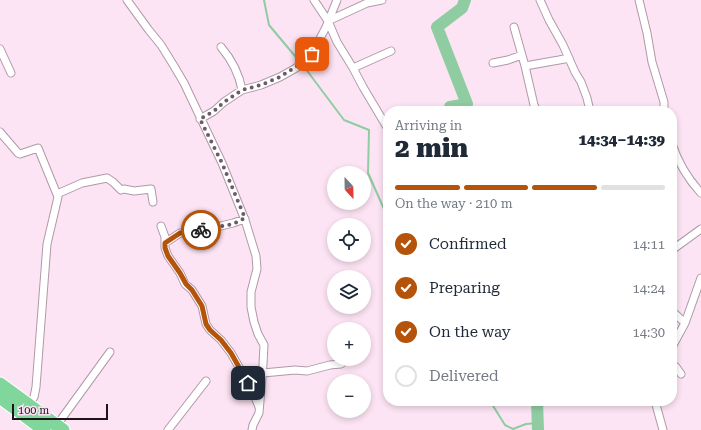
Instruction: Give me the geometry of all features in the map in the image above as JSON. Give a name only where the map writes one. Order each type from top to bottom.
[{"type":"highway","points":[[0,384],[44,430]]},
{"type":"highway","points":[[0,397],[60,428]]},
{"type":"street","points":[[127,0],[161,45],[184,83],[222,163],[245,218],[256,256],[256,269],[251,292],[251,308],[258,334],[264,345],[260,409],[253,424],[252,430]]},
{"type":"street","points":[[314,0],[328,21],[337,42],[383,121]]},
{"type":"street","points":[[200,119],[214,111],[242,90],[261,85],[280,77],[296,68],[306,60],[312,54],[326,27],[337,0]]},
{"type":"street","points":[[328,21],[367,3],[382,0]]},
{"type":"street","points":[[540,0],[581,82],[589,106]]},
{"type":"street","points":[[639,0],[652,62],[664,106]]},
{"type":"street","points":[[514,27],[535,106]]},
{"type":"street","points":[[221,47],[230,58],[236,70],[240,79],[242,90]]},
{"type":"street","points":[[0,49],[11,73]]},
{"type":"street","points":[[353,68],[391,51]]},
{"type":"street","points":[[493,63],[522,55]]},
{"type":"street","points":[[525,66],[568,58]]},
{"type":"street","points":[[0,132],[20,154],[38,148],[58,197],[48,244],[36,387],[34,397],[25,409]]},
{"type":"street","points":[[677,156],[688,178],[701,193]]},
{"type":"street","points":[[57,194],[82,183],[107,178],[121,190],[124,189],[134,191],[151,189],[153,202]]},
{"type":"street","points":[[165,243],[180,233],[233,224],[245,218]]},
{"type":"street","points":[[161,226],[168,256],[202,306],[206,324],[231,353],[253,392],[260,409]]},
{"type":"street","points":[[677,246],[701,229]]},
{"type":"street","points":[[677,337],[685,322],[701,278]]},
{"type":"street","points":[[677,315],[685,322]]},
{"type":"street","points":[[60,428],[110,352]]},
{"type":"street","points":[[263,373],[295,370],[307,371],[327,366]]},
{"type":"street","points":[[677,368],[681,374]]},
{"type":"street","points":[[168,430],[206,381]]},
{"type":"street","points":[[656,406],[663,430]]},
{"type":"waterway","points":[[264,0],[269,25],[305,68],[344,120],[369,130],[368,173],[383,207]]},
{"type":"waterway","points":[[456,106],[467,104],[437,27],[462,8],[465,0]]},
{"type":"waterway","points":[[493,406],[505,425],[513,429],[526,424],[538,423]]},
{"type":"waterway","points":[[537,406],[538,430]]},
{"type":"way so far","points":[[201,230],[233,224],[245,218],[212,141],[200,119],[214,111],[242,90],[261,85],[296,68],[312,54]]},
{"type":"route","points":[[201,230],[180,233],[165,243],[165,248],[168,256],[202,306],[206,324],[231,353],[248,383]]}]
